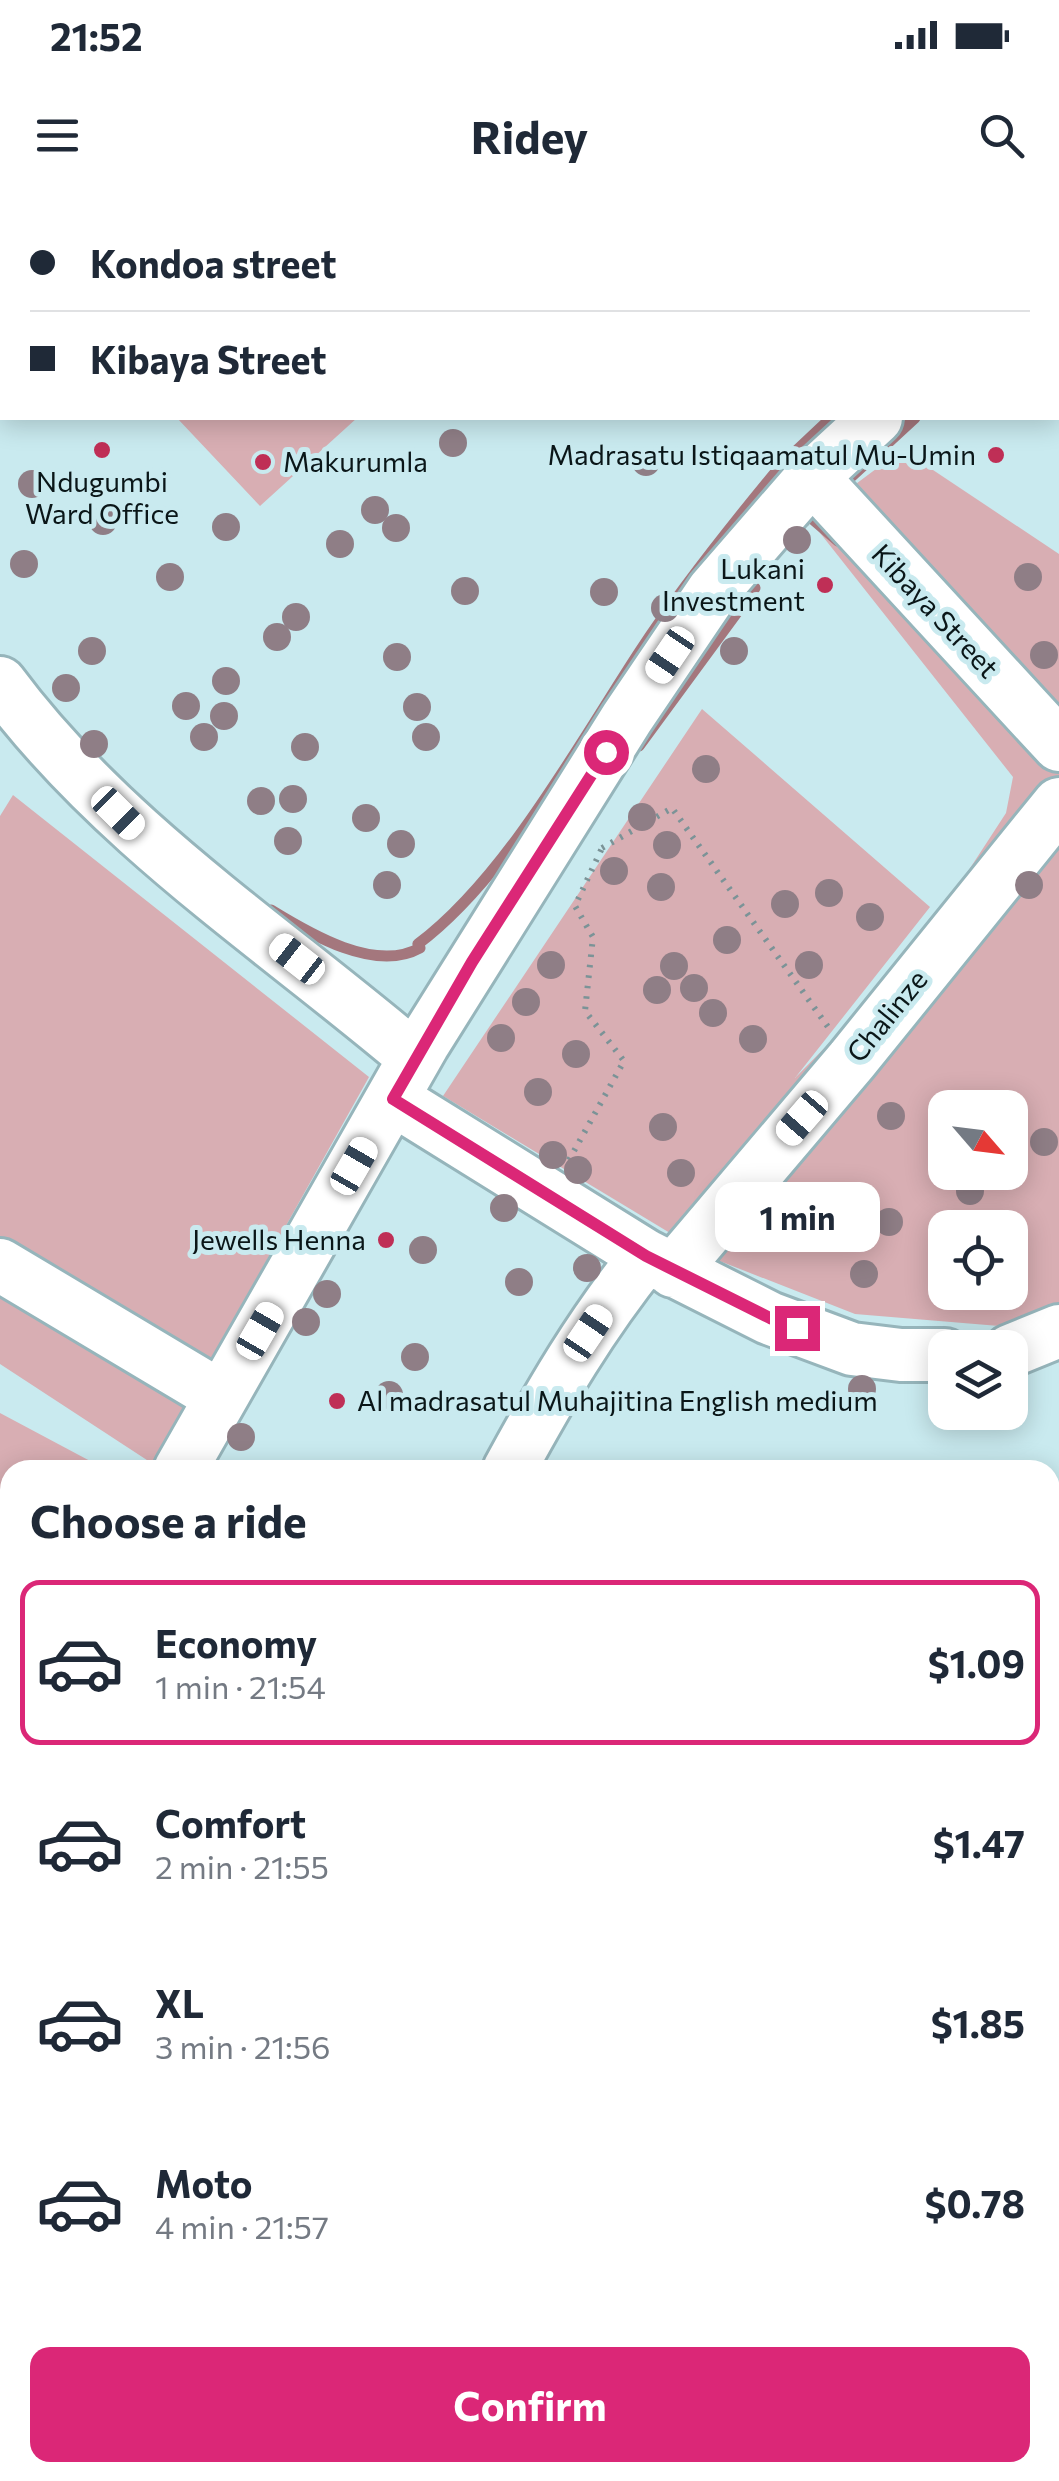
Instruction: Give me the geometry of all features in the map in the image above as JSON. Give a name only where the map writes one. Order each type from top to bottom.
[{"type":"street","points":[[186,1460],[472,962],[583,834],[627,718],[714,591],[812,477],[874,420]]},
{"type":"street","name":"Kibaya Street","points":[[812,477],[1059,745]]},
{"type":"street","points":[[8,711],[142,837],[325,981],[404,1078],[549,1196],[659,1263],[770,1318],[852,1348],[928,1355]]},
{"type":"street","name":"Chalinze","points":[[515,1460],[569,1361],[606,1306],[659,1263],[852,1060],[1059,804]]},
{"type":"street","points":[[0,1266],[221,1398]]},
{"type":"street","points":[[1028,1344],[1059,1330]]},
{"type":"path","points":[[549,1196],[624,1062],[586,1012],[593,937],[574,906],[583,834],[672,808],[852,1060]]},
{"type":"shaded area","name":"Makurumla","points":[[179,420],[355,420],[260,506]]},
{"type":"shaded area","points":[[892,457],[921,462],[1059,554],[1059,1313],[1011,1327],[855,1314],[717,1260],[676,1226],[670,1233],[443,1096],[702,709],[930,907],[795,1078],[909,962],[1006,813],[1013,777],[809,519]]},
{"type":"shaded area","points":[[13,795],[369,1077],[155,1460],[147,1460],[0,1364],[0,816]]},
{"type":"shaded area","points":[[0,1413],[88,1460],[0,1460]]},
{"type":"waterway","points":[[797,450],[829,420]]},
{"type":"waterway","points":[[850,478],[913,420]]},
{"type":"waterway","points":[[271,910],[323,939],[363,953],[402,955],[420,948],[418,944],[450,916],[511,847],[673,604],[779,468]]},
{"type":"waterway","points":[[804,522],[809,516],[838,541]]},
{"type":"waterway","points":[[639,746],[755,588]]},
{"type":"place","name":"Ndugumbi Ward Office","points":[[102,450]]},
{"type":"place","name":"Madrasatu Istiqaamatul Mu-Umin","points":[[996,455]]},
{"type":"place","name":"Makurumla","points":[[263,462]]},
{"type":"place","name":"Lukani Investment","points":[[825,585]]},
{"type":"place","name":"Jewells Henna","points":[[386,1240]]},
{"type":"place","name":"Al madrasatul Muhajitina English medium","points":[[337,1401]]},
{"type":"route","points":[[606,752],[472,962],[393,1099],[646,1256],[797,1328]]}]
